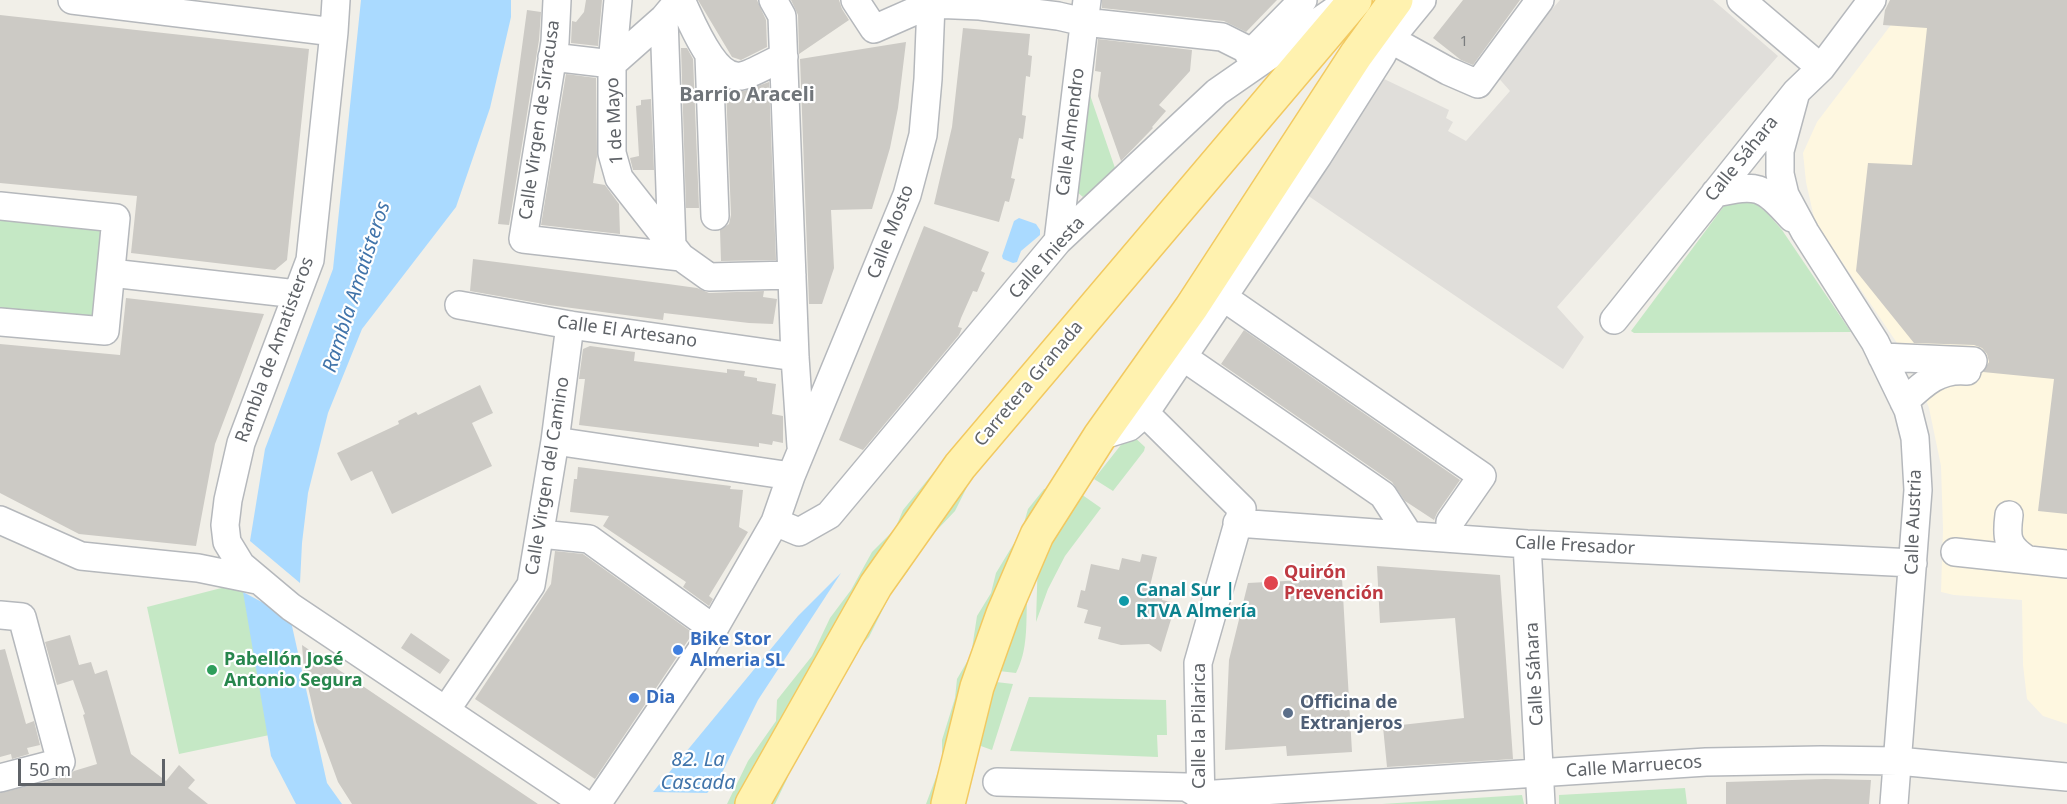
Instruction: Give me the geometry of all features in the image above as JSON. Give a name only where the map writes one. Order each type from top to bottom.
[{"type":"main road","name":"Carretera Granada","points":[[752,804],[876,585],[960,466],[1355,0]]},
{"type":"main road","points":[[948,804],[977,687],[1037,535],[1100,436],[1376,49],[1396,0]]},
{"type":"street","points":[[72,0],[334,32]]},
{"type":"street","name":"Rambla de Amatisteros","points":[[336,0],[312,252],[241,442],[228,500],[225,529],[230,550],[241,565],[258,581],[300,613],[585,804]]},
{"type":"street","name":"Calle Virgen de Siracusa","points":[[557,0],[552,57],[523,239],[676,252]]},
{"type":"street","name":"1 de Mayo","points":[[618,0],[612,64],[612,153],[619,178],[676,252]]},
{"type":"street","points":[[555,441],[796,464],[795,357],[782,16],[772,0]]},
{"type":"street","points":[[855,0],[874,29],[930,2],[1052,8],[1086,11],[1222,37],[1252,52]]},
{"type":"street","points":[[1217,92],[1303,0]]},
{"type":"street","name":"Calle Iniesta","points":[[775,522],[799,532],[829,515],[1058,241],[1217,92],[1349,0]]},
{"type":"street","points":[[1100,436],[1129,427],[1145,413],[1318,156],[1376,49],[1422,0]]},
{"type":"street","points":[[1376,49],[1448,71],[1478,84],[1540,0]]},
{"type":"street","points":[[1741,0],[1821,68]]},
{"type":"street","name":"Calle Sáhara","points":[[1614,320],[1796,92],[1821,68],[1872,0]]},
{"type":"street","name":"Calle Mosto","points":[[597,804],[714,629],[775,522],[796,464],[907,195],[923,135],[928,79],[930,2]]},
{"type":"street","points":[[552,57],[612,64],[674,6]]},
{"type":"street","points":[[674,6],[709,56],[724,72],[740,76],[784,57]]},
{"type":"street","points":[[674,6],[676,252],[709,277],[792,275]]},
{"type":"street","name":"Calle Almendro","points":[[1058,241],[1086,11]]},
{"type":"street","points":[[709,56],[716,216]]},
{"type":"street","name":"Calle Austria","points":[[1796,92],[1780,151],[1780,174],[1785,195],[1805,232],[1875,342],[1908,410],[1915,438],[1918,490],[1894,804]]},
{"type":"street","name":"Calle Austria","points":[[1715,193],[1747,186],[1766,192],[1805,232]]},
{"type":"street","points":[[0,206],[116,218],[105,331],[0,322]]},
{"type":"street","points":[[111,273],[297,294]]},
{"type":"street","points":[[1223,297],[1482,476],[1450,522]]},
{"type":"street","name":"Calle El Artesano","points":[[459,305],[570,325],[795,357]]},
{"type":"street","name":"Calle Virgen del Camino","points":[[446,710],[531,585],[555,441],[570,325]]},
{"type":"street","points":[[1183,357],[1383,495],[1409,535]]},
{"type":"street","points":[[1882,357],[1973,366],[1941,373],[1904,402]]},
{"type":"street","points":[[1145,413],[1240,516]]},
{"type":"street","points":[[2008,515],[2009,542],[2026,560]]},
{"type":"street","name":"Calle Fresador","points":[[1240,516],[1409,535],[1527,544],[1913,563]]},
{"type":"street","name":"Calle la Pilarica","points":[[1201,800],[1198,663],[1240,516]]},
{"type":"street","points":[[0,520],[81,556],[198,568],[258,581]]},
{"type":"street","points":[[198,568],[212,555],[225,529]]},
{"type":"street","points":[[541,534],[589,539],[714,629]]},
{"type":"street","name":"Calle Sáhara","points":[[1527,544],[1541,804]]},
{"type":"street","points":[[1955,552],[2067,564]]},
{"type":"street","points":[[0,615],[22,617],[61,762],[0,778]]},
{"type":"street","name":"Calle Marruecos","points":[[1201,800],[1706,762],[1821,759],[1898,761],[2067,777]]},
{"type":"street","points":[[997,782],[1186,787],[1201,800]]},
{"type":"shaded area","points":[[1560,0],[1713,0],[1778,56],[1557,307],[1584,337],[1563,369],[1307,195],[1382,78],[1449,110],[1446,118],[1453,122],[1448,131],[1466,141],[1510,91],[1495,74]]},
{"type":"shaded area","points":[[1910,0],[2067,0],[2067,724],[2043,716],[2027,699],[2023,665],[2022,600],[1941,592],[1943,529],[1941,466],[1929,408],[1914,368],[1815,222],[1806,182],[1803,153],[1817,122]]},
{"type":"green space","points":[[1090,95],[1115,168],[1089,194],[1083,197],[1077,192],[1076,186]]},
{"type":"green space","points":[[1745,200],[1756,204],[1782,230],[1851,332],[1634,333],[1631,331],[1724,206],[1734,201]]},
{"type":"green space","points":[[0,213],[102,225],[93,323],[0,314]]},
{"type":"green space","points":[[1132,435],[1145,447],[1144,451],[1113,491],[1094,479],[1128,436]]},
{"type":"green space","points":[[938,467],[943,470],[738,804],[727,804],[748,761],[776,721],[777,700],[812,656],[830,618],[851,590],[872,552],[895,529],[903,510]]},
{"type":"green space","points":[[967,487],[955,511],[918,550],[908,571],[890,595],[869,637],[851,657],[791,764],[787,779],[775,804],[764,804],[834,676],[959,488]]},
{"type":"green space","points":[[1050,488],[936,804],[926,804],[942,761],[942,740],[955,698],[957,679],[971,655],[977,616],[991,593],[996,573],[1022,530],[1028,509],[1044,489]]},
{"type":"green space","points":[[1081,494],[1101,508],[1065,556],[1048,589],[1036,622],[1038,556]]},
{"type":"green space","name":"Pabellón José Antonio Segura","points":[[241,583],[279,733],[179,754],[147,607]]},
{"type":"green space","points":[[1027,600],[1026,637],[1020,664],[1016,673],[999,671],[1019,611]]},
{"type":"green space","points":[[996,682],[1013,684],[992,750],[978,745],[991,692]]},
{"type":"green space","points":[[1029,697],[1166,700],[1167,735],[1157,735],[1158,757],[1010,751]]},
{"type":"green space","points":[[1685,788],[1687,804],[1559,804],[1559,795]]},
{"type":"green space","points":[[1522,795],[1524,804],[1382,804]]},
{"type":"water","name":"Rambla Amatisteros","points":[[361,0],[511,0],[511,17],[490,108],[456,207],[362,329],[328,413],[308,493],[300,583],[250,541],[265,449],[333,269]]},
{"type":"water","points":[[1019,218],[1036,224],[1040,235],[1021,251],[1017,262],[1013,263],[1003,259],[1002,256],[1014,221]]},
{"type":"water","name":"82. La Cascada","points":[[841,573],[758,700],[717,783],[707,793],[653,792],[798,616]]},
{"type":"water","points":[[243,592],[290,617],[327,783],[342,804],[296,804],[271,756]]},
{"type":"building","points":[[586,0],[602,0],[598,46],[571,43],[572,21],[576,22],[584,12]]},
{"type":"building","points":[[698,0],[757,0],[766,20],[767,47],[741,60],[732,57]]},
{"type":"building","points":[[791,0],[839,0],[849,20],[799,54],[798,15]]},
{"type":"building","points":[[1102,0],[1277,0],[1246,32],[1224,21],[1102,8]]},
{"type":"building","points":[[1463,0],[1520,0],[1473,65],[1461,60],[1433,38]]},
{"type":"building","points":[[1890,0],[2067,0],[2067,514],[2038,511],[2054,379],[1983,372],[1989,362],[1987,354],[1982,348],[1974,345],[1914,343],[1856,271],[1868,163],[1912,165],[1927,28],[1883,25],[1885,10]]},
{"type":"building","points":[[527,10],[541,12],[539,40],[509,225],[498,224]]},
{"type":"building","points":[[0,15],[309,49],[287,260],[275,270],[131,253],[137,196],[0,183]]},
{"type":"building","points":[[963,28],[1030,34],[1028,55],[1032,56],[1030,77],[1026,76],[1022,115],[1026,116],[1023,139],[1019,138],[1011,178],[1015,179],[1009,202],[1005,201],[999,222],[934,204],[952,127]]},
{"type":"building","points":[[1098,39],[1192,50],[1190,71],[1159,105],[1166,111],[1121,161],[1098,96],[1101,72],[1095,71]]},
{"type":"building","points":[[906,42],[898,108],[890,148],[872,209],[831,210],[834,268],[822,304],[809,304],[800,59]]},
{"type":"building","points":[[681,48],[687,48],[693,59],[699,208],[686,208]]},
{"type":"building","points":[[566,74],[596,78],[597,157],[593,183],[605,185],[619,204],[620,234],[541,225]]},
{"type":"building","points":[[769,82],[776,260],[721,261],[720,230],[729,224],[731,215],[726,89],[744,91]]},
{"type":"building","points":[[651,99],[654,170],[633,170],[630,158],[639,156],[636,106],[641,105],[641,100]]},
{"type":"building","points":[[924,226],[989,252],[981,271],[985,273],[977,292],[973,291],[961,318],[958,327],[962,328],[959,335],[863,450],[839,440]]},
{"type":"building","points":[[473,259],[697,288],[709,293],[764,291],[763,297],[777,299],[773,324],[664,313],[663,320],[549,305],[470,291]]},
{"type":"building","points":[[126,298],[264,314],[215,444],[196,546],[79,534],[0,493],[0,344],[120,355]]},
{"type":"building","points":[[1244,330],[1460,480],[1434,520],[1405,501],[1392,482],[1221,364]]},
{"type":"building","points":[[590,346],[635,352],[634,361],[727,373],[727,369],[745,371],[744,376],[776,384],[772,414],[783,416],[783,443],[773,441],[772,445],[759,443],[759,447],[579,425],[585,379],[579,379],[583,349]]},
{"type":"building","points":[[480,385],[493,413],[472,423],[492,466],[392,514],[372,471],[351,481],[337,453],[399,424],[398,421],[416,412],[418,415]]},
{"type":"building","points":[[578,467],[731,486],[730,489],[743,490],[739,527],[748,532],[709,596],[713,599],[709,606],[683,587],[686,582],[603,526],[609,516],[570,512],[574,479],[577,479]]},
{"type":"building","points":[[555,551],[583,554],[693,633],[595,779],[475,699],[551,584]]},
{"type":"building","name":"Canal Sur | RTVA Almería","points":[[1142,554],[1157,557],[1150,586],[1164,590],[1162,600],[1176,603],[1161,652],[1149,644],[1121,645],[1098,639],[1101,627],[1084,623],[1088,610],[1077,607],[1081,590],[1085,591],[1091,564],[1119,570],[1122,558],[1140,562]]},
{"type":"building","points":[[1377,566],[1500,575],[1513,759],[1387,767],[1383,727],[1464,718],[1455,618],[1380,623]]},
{"type":"building","points":[[1342,578],[1352,752],[1287,756],[1286,746],[1225,750],[1229,660],[1248,583]]},
{"type":"building","points":[[411,633],[450,660],[440,674],[401,648]]},
{"type":"building","points":[[70,635],[79,665],[91,662],[95,674],[107,670],[131,754],[166,781],[179,765],[195,780],[188,788],[208,804],[0,804],[0,793],[65,777],[74,771],[97,764],[83,715],[85,714],[73,680],[57,685],[45,642]]},
{"type":"building","points":[[302,645],[538,804],[352,804],[338,782],[316,722],[304,669]]},
{"type":"building","points":[[5,649],[26,724],[34,721],[40,745],[27,748],[29,754],[12,759],[11,754],[0,757],[0,650]]},
{"type":"building","points":[[1871,780],[1869,804],[1726,804],[1726,782]]},
{"type":"place","name":"Quirón Prevención","points":[[1271,583]]},
{"type":"place","name":"Canal Sur | RTVA Almería","points":[[1124,601]]},
{"type":"place","name":"Bike Stor Almeria SL","points":[[678,650]]},
{"type":"place","name":"Pabellón José Antonio Segura","points":[[212,670]]},
{"type":"place","name":"Dia","points":[[634,698]]},
{"type":"place","name":"Officina de Extranjeros","points":[[1288,713]]},
{"type":"district","name":"Barrio Araceli","points":[[747,95]]}]
